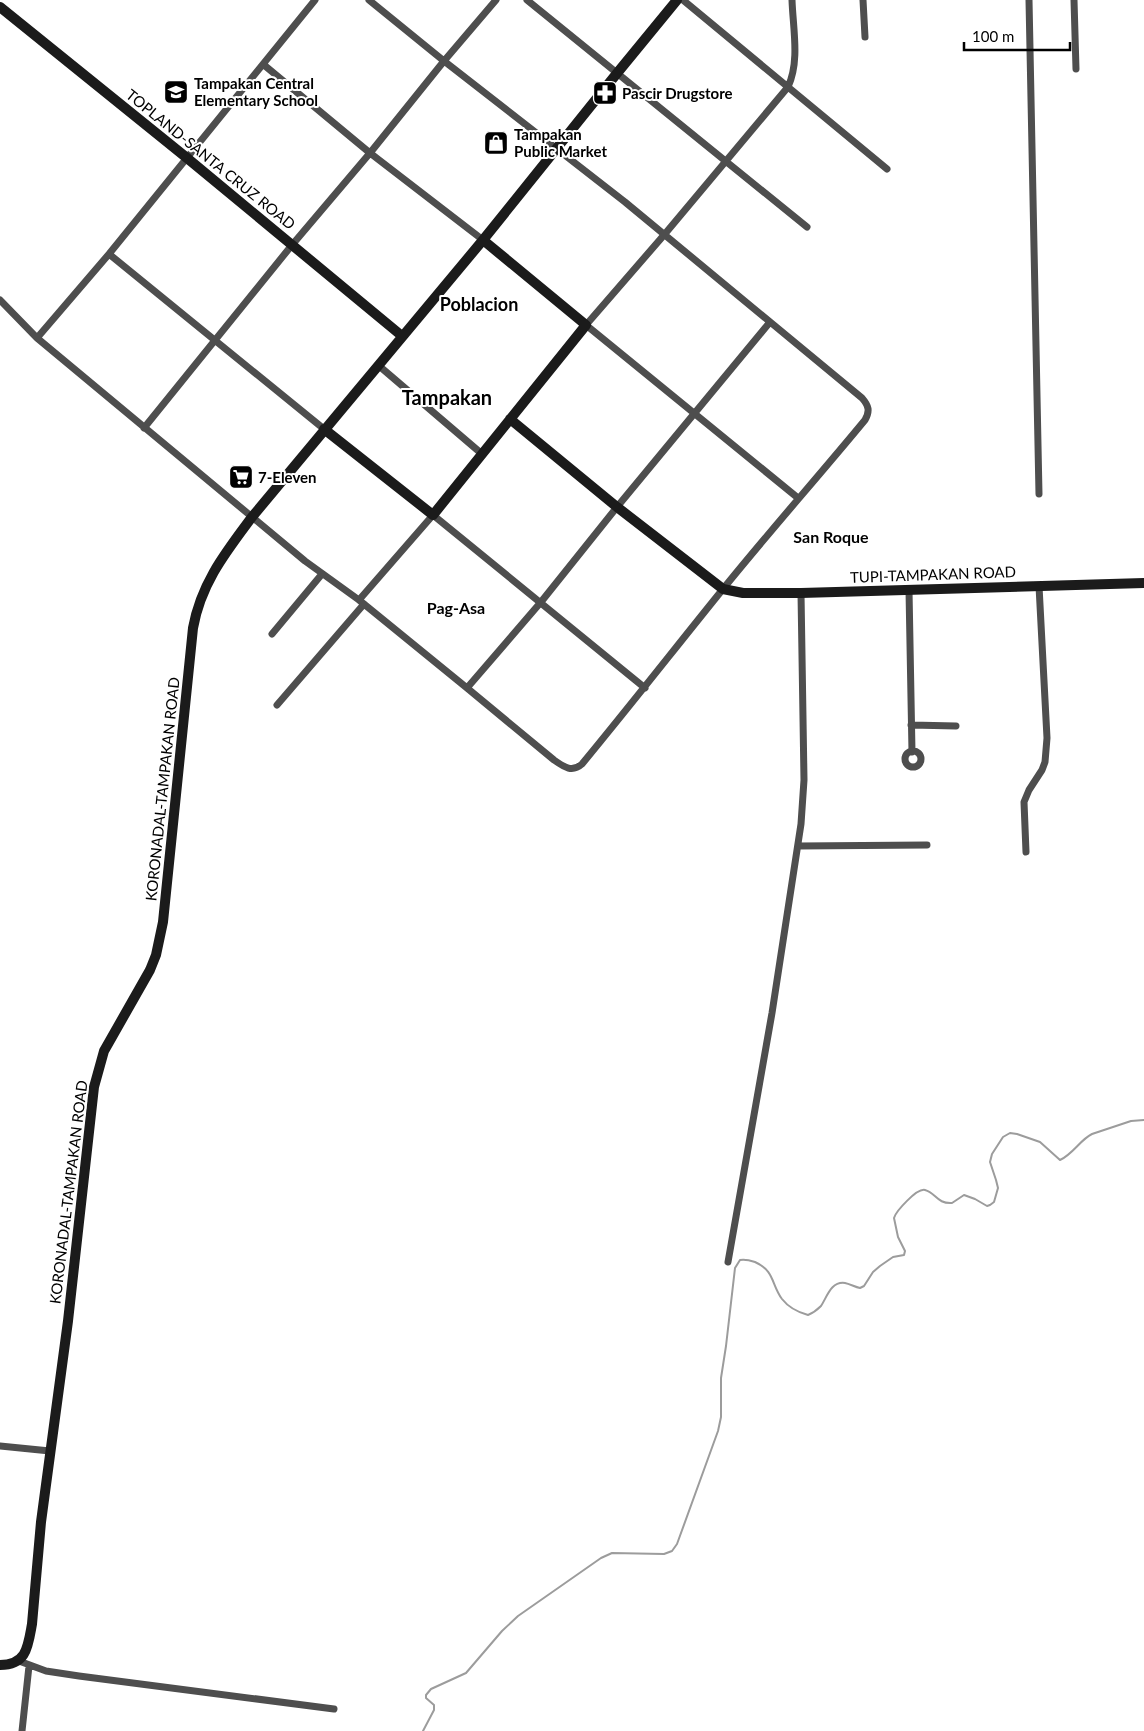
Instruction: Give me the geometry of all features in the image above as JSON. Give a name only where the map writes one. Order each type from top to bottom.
[{"type":"main road","name":"KORONADAL-TAMPAKAN ROAD","points":[[19,1661],[28,1648],[32,1624],[41,1522],[68,1321],[94,1087],[104,1051],[150,970],[158,949],[163,922],[196,615],[211,575],[252,517],[483,240],[556,147],[677,0]]},
{"type":"main road","name":"TOPLAND-SANTA CRUZ ROAD","points":[[0,7],[187,158],[402,336]]},
{"type":"main road","points":[[324,429],[433,515],[586,325],[483,240]]},
{"type":"main road","points":[[510,419],[616,507],[723,589]]},
{"type":"main road","name":"TUPI-TAMPAKAN ROAD","points":[[723,589],[743,593],[801,593],[1144,583]]},
{"type":"main road","points":[[0,1665],[9,1665],[19,1661]]},
{"type":"street","points":[[37,338],[109,254],[315,0]]},
{"type":"street","points":[[0,300],[37,338],[144,428],[322,574],[362,602],[554,760],[566,768],[572,769],[582,764],[723,589],[865,420],[869,410],[862,398],[824,365],[556,147],[444,61],[370,0]]},
{"type":"street","points":[[144,428],[292,245],[496,0]]},
{"type":"street","points":[[528,0],[807,226]]},
{"type":"street","points":[[683,0],[887,170]]},
{"type":"street","points":[[792,0],[795,60],[793,77],[788,88],[586,325],[798,498]]},
{"type":"street","points":[[863,0],[865,37]]},
{"type":"street","points":[[1029,0],[1039,494]]},
{"type":"street","points":[[1074,0],[1076,70]]},
{"type":"street","points":[[264,65],[370,153],[483,240]]},
{"type":"street","points":[[109,254],[324,429]]},
{"type":"street","points":[[467,688],[541,602],[616,507],[770,322]]},
{"type":"street","points":[[378,365],[482,454]]},
{"type":"street","points":[[277,705],[433,515],[645,688]]},
{"type":"street","points":[[272,634],[322,574]]},
{"type":"street","points":[[1026,852],[1024,802],[1029,790],[1042,770],[1047,745],[1039,586]]},
{"type":"street","points":[[909,590],[912,752]]},
{"type":"street","points":[[728,1262],[799,846],[804,780],[801,593]]},
{"type":"street","points":[[911,725],[956,726]]},
{"type":"street","points":[[799,846],[927,844]]},
{"type":"street","points":[[0,1446],[50,1452]]},
{"type":"street","points":[[19,1661],[46,1671],[78,1676],[334,1709]]},
{"type":"street","points":[[22,1731],[29,1666]]},
{"type":"waterway","points":[[423,1731],[434,1710],[434,1705],[426,1698],[426,1695],[431,1689],[466,1673],[502,1631],[518,1616],[601,1558],[612,1553],[664,1554],[672,1551],[677,1544],[718,1431],[721,1417],[721,1378],[735,1268],[740,1260],[755,1262],[766,1269],[785,1302],[794,1309],[808,1315],[821,1306],[830,1290],[836,1284],[845,1283],[860,1288],[864,1286],[873,1272],[880,1266],[893,1257],[904,1255],[905,1251],[898,1237],[894,1218],[912,1196],[921,1190],[929,1191],[947,1203],[952,1203],[964,1195],[987,1206],[994,1202],[998,1188],[990,1162],[992,1154],[1003,1137],[1010,1133],[1040,1142],[1060,1160],[1092,1134],[1131,1121],[1144,1120]]},
{"type":"place","name":"Tampakan Central Elementary School","points":[[176,92]]},
{"type":"place","name":"Pascir Drugstore","points":[[605,93]]},
{"type":"place","name":"Tampakan Public Market","points":[[496,143]]},
{"type":"place","name":"7-Eleven","points":[[241,477]]},
{"type":"district","name":"Poblacion","points":[[479,304]]},
{"type":"district","name":"Tampakan","points":[[447,397]]},
{"type":"district","name":"San Roque","points":[[831,536]]},
{"type":"district","name":"Pag-Asa","points":[[456,607]]}]
